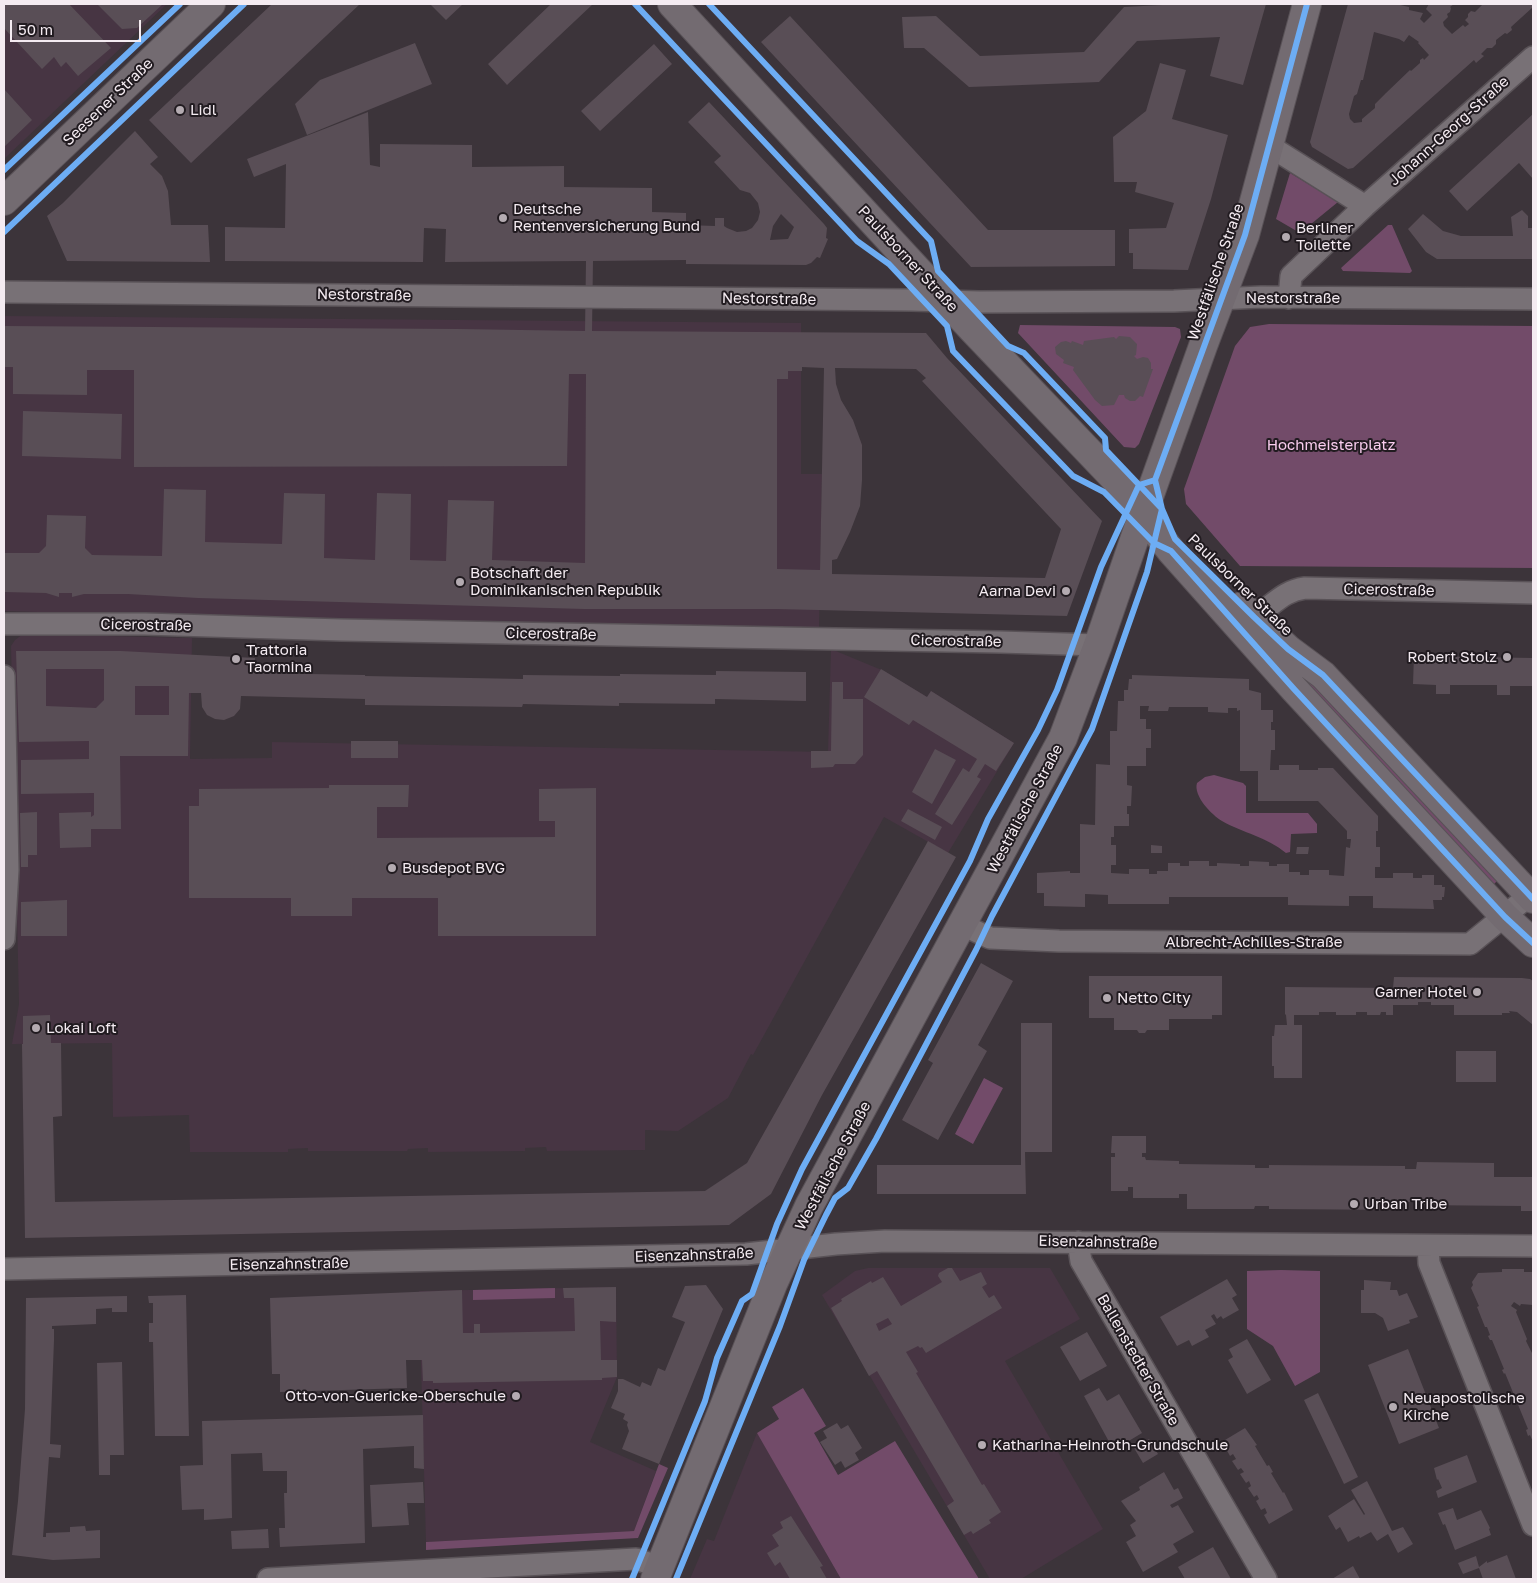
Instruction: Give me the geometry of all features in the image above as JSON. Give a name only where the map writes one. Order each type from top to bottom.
[{"type":"street","name":"Seesener Straße","points":[[4,201],[211,4]]},
{"type":"street","name":"Westfälische Straße","points":[[658,1573],[740,1365],[809,1206],[1064,738],[1143,514],[1245,235],[1307,4]]},
{"type":"street","name":"Paulsborner Straße","points":[[682,7],[947,302],[1115,479],[1170,551],[1247,622],[1323,675],[1531,897]]},
{"type":"street","name":"Johann-Georg-Straße","points":[[1289,298],[1291,276],[1365,206],[1533,56]]},
{"type":"street","points":[[1268,145],[1365,206]]},
{"type":"street","name":"Nestorstraße","points":[[4,292],[912,300],[947,302],[1174,301],[1289,298],[1533,299]]},
{"type":"street","name":"Cicerostraße","points":[[1247,622],[1264,612],[1283,595],[1296,589],[1305,588],[1533,593]]},
{"type":"street","name":"Paulsborner Straße","points":[[1247,622],[1306,702],[1505,917],[1533,943]]},
{"type":"street","name":"Cicerostraße","points":[[4,624],[145,624],[341,630],[1098,645]]},
{"type":"street","points":[[4,676],[8,870],[4,939]]},
{"type":"street","name":"Albrecht-Achilles-Straße","points":[[963,925],[990,938],[1059,941],[1470,944],[1531,897]]},
{"type":"street","name":"Eisenzahnstraße","points":[[4,1269],[737,1255],[836,1244],[885,1242],[1533,1246]]},
{"type":"street","name":"Ballenstedter Straße","points":[[1078,1242],[1081,1261],[1266,1579]]},
{"type":"street","points":[[1428,1246],[1429,1263],[1533,1525]]},
{"type":"street","points":[[270,1579],[636,1559],[658,1573]]},
{"type":"shaded area","points":[[4,4],[167,4],[4,159]]},
{"type":"shaded area","points":[[4,316],[801,323],[801,474],[822,474],[819,628],[300,620],[4,611]]},
{"type":"shaded area","points":[[23,634],[192,638],[190,759],[272,758],[272,742],[828,752],[831,649],[884,671],[927,697],[931,691],[1014,743],[948,853],[884,817],[728,1098],[678,1131],[645,1130],[645,1150],[547,1151],[546,1147],[525,1148],[525,1151],[428,1152],[428,1148],[408,1149],[407,1151],[308,1151],[308,1148],[288,1149],[288,1152],[190,1152],[189,1115],[113,1117],[112,1043],[12,1044],[19,1004],[11,646]]},
{"type":"shaded area","name":"Katharina-Heinroth-Grundschule","points":[[868,1268],[1050,1268],[1080,1319],[1005,1361],[1103,1529],[1021,1579],[990,1579],[822,1295],[855,1271]]},
{"type":"shaded area","name":"Otto-von-Guericke-Oberschule","points":[[616,1287],[617,1377],[590,1442],[656,1471],[634,1531],[426,1542],[419,1291]]},
{"type":"shaded area","points":[[757,1433],[841,1579],[690,1579],[707,1539],[714,1541]]},
{"type":"green space","points":[[1290,173],[1338,202],[1300,233],[1276,219]]},
{"type":"green space","points":[[1388,225],[1392,225],[1412,271],[1410,273],[1343,271],[1341,268]]},
{"type":"green space","name":"Hochmeisterplatz","points":[[1269,324],[1533,326],[1533,568],[1240,566],[1186,504],[1184,489],[1235,346],[1250,327]]},
{"type":"green space","points":[[1020,325],[1175,327],[1180,329],[1181,337],[1139,444],[1135,448],[1124,447],[1018,333]]},
{"type":"green space","points":[[1285,653],[1500,878],[1490,888],[1278,659]]},
{"type":"green space","points":[[1214,775],[1243,783],[1246,786],[1246,813],[1308,813],[1317,824],[1317,833],[1291,834],[1290,852],[1286,853],[1263,839],[1222,821],[1204,805],[1198,794],[1197,783],[1205,777]]},
{"type":"green space","points":[[984,1078],[1003,1088],[973,1144],[955,1134]]},
{"type":"green space","points":[[1247,1271],[1320,1271],[1320,1372],[1295,1386],[1273,1346],[1247,1329]]},
{"type":"green space","points":[[555,1288],[555,1298],[473,1300],[473,1290]]},
{"type":"green space","points":[[803,1388],[826,1426],[814,1433],[838,1475],[895,1441],[979,1579],[841,1579],[757,1433],[779,1419],[772,1407]]},
{"type":"green space","points":[[659,1464],[668,1468],[638,1538],[426,1550],[426,1542],[634,1531]]},
{"type":"building","points":[[4,4],[69,4],[111,48],[78,76],[66,62],[61,67],[54,57],[42,69],[4,28]]},
{"type":"building","points":[[97,4],[163,4],[137,28],[122,29]]},
{"type":"building","points":[[272,4],[360,4],[191,163],[149,120]]},
{"type":"building","points":[[430,4],[463,4],[446,20]]},
{"type":"building","points":[[551,4],[593,4],[507,85],[488,64]]},
{"type":"building","points":[[1181,4],[1266,4],[1243,85],[1210,76],[1220,37],[1137,41],[1099,82],[969,87],[924,48],[904,48],[902,17],[936,16],[980,56],[1084,52],[1124,7]]},
{"type":"building","points":[[1348,4],[1396,4],[1409,7],[1409,10],[1423,13],[1420,19],[1424,23],[1432,15],[1426,9],[1429,4],[1454,4],[1450,7],[1450,12],[1447,14],[1448,17],[1443,22],[1444,26],[1452,34],[1463,25],[1465,27],[1469,24],[1465,20],[1468,14],[1471,11],[1475,12],[1483,4],[1533,4],[1533,7],[1511,27],[1512,30],[1496,40],[1496,44],[1492,48],[1487,48],[1481,54],[1484,56],[1476,63],[1474,60],[1353,168],[1348,169],[1312,147],[1310,142]],"holes":[[[1374,32],[1404,42],[1409,35],[1419,42],[1429,55],[1424,60],[1423,58],[1420,60],[1420,63],[1386,93],[1375,104],[1375,108],[1362,119],[1362,122],[1354,123],[1350,119],[1349,114],[1354,96],[1357,94],[1361,80],[1363,80]]]},
{"type":"building","points":[[790,16],[988,230],[1115,230],[1115,266],[971,267],[761,42]]},
{"type":"building","points":[[415,43],[432,84],[307,135],[295,104],[320,80]]},
{"type":"building","points":[[654,44],[672,64],[600,131],[581,111]]},
{"type":"building","points":[[1160,63],[1186,70],[1172,119],[1228,135],[1211,199],[1188,270],[1133,269],[1133,253],[1129,253],[1129,229],[1166,228],[1174,203],[1135,192],[1137,182],[1114,182],[1113,137],[1146,111]]},
{"type":"building","points":[[4,89],[32,120],[4,147]]},
{"type":"building","points":[[709,102],[827,228],[826,238],[828,239],[820,258],[817,257],[806,265],[686,264],[686,260],[593,261],[592,331],[926,333],[947,358],[1102,521],[1067,616],[776,609],[584,609],[198,598],[128,594],[84,594],[72,597],[72,593],[59,593],[59,597],[46,593],[4,592],[4,553],[39,553],[46,546],[47,515],[86,516],[85,548],[92,555],[162,556],[164,489],[206,490],[205,542],[282,544],[284,493],[325,494],[324,558],[375,560],[377,493],[411,494],[410,560],[446,561],[448,500],[494,501],[492,560],[585,563],[586,374],[569,374],[567,466],[134,467],[134,370],[87,370],[87,395],[13,394],[13,367],[4,367],[4,326],[585,331],[586,261],[445,262],[446,229],[424,228],[423,262],[225,261],[225,227],[285,228],[286,164],[254,177],[247,159],[368,112],[370,165],[380,167],[380,144],[472,145],[472,167],[564,166],[564,187],[652,188],[652,212],[686,213],[686,225],[715,226],[715,218],[724,218],[724,226],[737,232],[752,228],[758,220],[760,212],[758,203],[750,193],[740,190],[714,162],[721,156],[688,122]],"holes":[[[781,214],[794,227],[788,239],[770,240],[773,226]],[[802,367],[824,368],[820,570],[777,569],[777,379],[788,379],[788,371],[802,371]],[[835,368],[916,369],[926,378],[922,381],[1061,529],[1045,578],[832,574],[832,560],[837,559],[860,506],[862,480],[862,445],[853,420],[841,400],[836,384]]]},
{"type":"building","points":[[1533,114],[1533,179],[1519,163],[1467,211],[1449,191]]},
{"type":"building","points":[[135,131],[158,157],[150,164],[162,176],[168,191],[171,225],[208,225],[210,262],[67,261],[47,216],[63,203]]},
{"type":"building","points":[[1522,210],[1528,216],[1528,228],[1533,228],[1533,259],[1437,259],[1426,252],[1408,229],[1423,214],[1443,231],[1461,236],[1513,236],[1511,217]]},
{"type":"building","points":[[1119,336],[1130,337],[1137,344],[1136,355],[1134,356],[1137,359],[1148,358],[1151,363],[1151,369],[1153,369],[1143,397],[1140,396],[1135,401],[1130,401],[1124,395],[1119,395],[1114,405],[1102,406],[1095,400],[1073,370],[1074,367],[1063,363],[1064,360],[1056,354],[1055,347],[1061,342],[1066,341],[1083,345],[1084,341],[1114,337],[1116,339]]},
{"type":"building","points":[[23,411],[122,414],[121,459],[22,456]]},
{"type":"building","points":[[16,651],[121,651],[255,658],[254,673],[365,676],[523,679],[523,675],[716,675],[716,671],[806,672],[806,701],[715,699],[715,704],[619,703],[619,706],[523,704],[522,707],[365,705],[365,699],[241,696],[240,709],[234,716],[224,720],[215,719],[207,715],[202,707],[201,693],[189,693],[188,756],[120,756],[121,829],[91,829],[91,847],[60,848],[59,813],[91,812],[91,817],[94,815],[94,793],[21,794],[21,760],[89,759],[89,741],[19,742]],"holes":[[[46,669],[104,669],[104,700],[96,708],[46,706]],[[135,686],[169,686],[169,715],[135,715]]]},
{"type":"building","points":[[1414,656],[1533,658],[1533,686],[1510,686],[1510,695],[1497,695],[1497,685],[1450,685],[1450,694],[1436,694],[1436,685],[1413,684]]},
{"type":"building","points":[[881,669],[927,697],[931,691],[1014,743],[996,771],[985,764],[977,777],[981,779],[952,825],[935,814],[963,768],[969,772],[977,759],[913,720],[909,725],[864,697]]},
{"type":"building","points":[[1132,675],[1249,679],[1249,690],[1261,693],[1261,710],[1273,710],[1271,730],[1275,730],[1275,750],[1271,750],[1270,770],[1279,770],[1279,765],[1299,765],[1299,770],[1333,768],[1378,816],[1376,847],[1380,847],[1380,867],[1375,867],[1375,878],[1393,878],[1393,873],[1413,873],[1413,878],[1422,878],[1422,875],[1434,875],[1434,885],[1445,887],[1442,900],[1433,900],[1434,909],[1373,908],[1373,896],[1349,896],[1349,906],[1288,905],[1288,897],[1169,897],[1169,904],[1108,904],[1108,895],[1085,894],[1085,907],[1044,906],[1044,893],[1037,893],[1037,873],[1070,871],[1070,873],[1080,873],[1080,824],[1095,825],[1096,764],[1110,765],[1110,731],[1117,731],[1118,701],[1124,701],[1124,690],[1128,690],[1129,679],[1132,679]],"holes":[[[1140,706],[1149,706],[1148,711],[1168,711],[1169,707],[1208,707],[1208,712],[1228,713],[1228,708],[1240,710],[1240,771],[1258,771],[1258,801],[1318,801],[1347,831],[1347,839],[1351,839],[1350,848],[1346,847],[1344,876],[1329,875],[1329,870],[1309,870],[1309,875],[1300,875],[1300,872],[1289,872],[1289,864],[1269,866],[1269,862],[1249,861],[1249,866],[1217,863],[1217,866],[1209,866],[1209,861],[1189,861],[1189,866],[1180,866],[1180,863],[1168,863],[1168,871],[1157,871],[1157,874],[1149,874],[1149,869],[1129,869],[1129,874],[1111,873],[1111,865],[1116,865],[1116,845],[1111,845],[1111,837],[1114,837],[1114,826],[1129,826],[1127,806],[1131,806],[1132,786],[1127,785],[1127,766],[1146,766],[1146,748],[1151,748],[1151,729],[1146,729],[1146,719],[1140,719]]]},
{"type":"building","points":[[832,682],[843,682],[843,699],[863,699],[863,755],[855,764],[835,764],[833,767],[811,768],[811,751],[831,751]]},
{"type":"building","points":[[351,741],[398,741],[398,758],[351,758]]},
{"type":"building","points":[[935,749],[956,760],[932,804],[912,792]]},
{"type":"building","name":"Busdepot BVG","points":[[329,785],[409,785],[408,807],[377,807],[377,838],[555,837],[555,821],[539,821],[539,789],[596,788],[596,936],[438,936],[438,898],[352,898],[352,916],[291,916],[291,898],[189,898],[189,806],[199,806],[199,789],[329,788]]},
{"type":"building","points":[[908,809],[942,827],[935,840],[901,821]]},
{"type":"building","points":[[37,812],[37,855],[28,855],[28,867],[21,867],[20,813]]},
{"type":"building","points":[[928,841],[956,857],[822,1095],[771,1194],[729,1225],[25,1238],[23,1016],[50,1015],[51,1043],[61,1043],[62,1116],[53,1117],[55,1202],[705,1191],[747,1163]]},
{"type":"building","points":[[1151,845],[1162,846],[1162,853],[1151,853]]},
{"type":"building","points":[[1297,847],[1309,847],[1308,854],[1296,854]]},
{"type":"building","points":[[67,900],[67,936],[21,936],[21,902]]},
{"type":"building","points":[[981,963],[1013,981],[978,1045],[987,1051],[938,1140],[902,1120],[933,1063],[928,1060]]},
{"type":"building","points":[[1089,976],[1222,976],[1222,1015],[1212,1015],[1212,1019],[1169,1019],[1169,1030],[1147,1030],[1145,1033],[1139,1033],[1137,1030],[1114,1030],[1114,1018],[1089,1018]]},
{"type":"building","points":[[1394,977],[1530,979],[1533,981],[1533,1025],[1517,1012],[1509,1011],[1510,1013],[1502,1013],[1502,1015],[1454,1015],[1454,1005],[1431,1005],[1431,1002],[1418,1002],[1418,1005],[1393,1005],[1393,1015],[1386,1015],[1386,1012],[1381,1012],[1380,1015],[1367,1015],[1367,1012],[1356,1012],[1356,1015],[1336,1015],[1336,1012],[1319,1012],[1319,1015],[1294,1015],[1294,1025],[1302,1025],[1302,1078],[1274,1078],[1272,1036],[1274,1036],[1275,1025],[1287,1025],[1285,987],[1393,988]]},
{"type":"building","points":[[1021,1023],[1052,1023],[1052,1152],[1025,1152],[1026,1194],[877,1194],[877,1165],[1021,1165]]},
{"type":"building","points":[[1456,1051],[1496,1051],[1496,1082],[1456,1082]]},
{"type":"building","points":[[1112,1136],[1146,1136],[1146,1153],[1142,1153],[1142,1157],[1145,1157],[1146,1160],[1179,1161],[1179,1164],[1255,1165],[1255,1168],[1269,1168],[1269,1165],[1405,1166],[1405,1169],[1416,1169],[1417,1162],[1494,1163],[1494,1177],[1533,1177],[1533,1211],[1521,1211],[1521,1206],[1416,1205],[1416,1201],[1406,1202],[1405,1210],[1269,1209],[1269,1206],[1255,1206],[1254,1209],[1187,1209],[1187,1194],[1179,1194],[1179,1198],[1133,1198],[1133,1187],[1128,1187],[1128,1191],[1111,1191],[1111,1157],[1115,1157],[1115,1153],[1111,1153]]},
{"type":"building","points":[[952,1268],[960,1281],[981,1272],[987,1284],[982,1287],[989,1298],[994,1295],[1002,1308],[926,1353],[922,1347],[918,1346],[906,1352],[918,1372],[916,1373],[982,1485],[984,1484],[1001,1512],[989,1520],[991,1523],[973,1534],[971,1531],[964,1535],[947,1506],[954,1501],[877,1371],[869,1376],[831,1308],[842,1301],[841,1299],[871,1281],[872,1283],[883,1277],[901,1306],[942,1282],[938,1276],[939,1273]],"holes":[[[888,1318],[892,1324],[879,1331],[876,1324]]]},
{"type":"building","points":[[1502,1269],[1524,1269],[1524,1272],[1533,1272],[1533,1305],[1521,1304],[1520,1306],[1514,1302],[1511,1306],[1517,1310],[1516,1312],[1527,1339],[1526,1341],[1533,1355],[1533,1442],[1530,1435],[1528,1436],[1526,1430],[1528,1429],[1505,1373],[1502,1370],[1504,1369],[1492,1340],[1488,1336],[1490,1335],[1487,1327],[1485,1327],[1471,1288],[1472,1282],[1478,1273],[1502,1272]]},
{"type":"building","points":[[1227,1279],[1237,1295],[1232,1298],[1239,1310],[1223,1319],[1221,1316],[1217,1319],[1214,1314],[1211,1316],[1216,1324],[1205,1330],[1209,1337],[1192,1346],[1189,1340],[1177,1346],[1160,1317]]},
{"type":"building","points":[[1364,1280],[1391,1282],[1390,1290],[1397,1290],[1399,1296],[1407,1293],[1418,1317],[1409,1320],[1410,1323],[1388,1331],[1383,1318],[1375,1313],[1361,1313],[1361,1290],[1364,1290]]},
{"type":"building","points":[[706,1285],[723,1309],[659,1464],[622,1449],[629,1431],[628,1422],[623,1419],[625,1414],[611,1408],[618,1391],[618,1379],[623,1379],[640,1387],[642,1382],[651,1386],[658,1368],[665,1371],[685,1322],[672,1317],[685,1286]]},
{"type":"building","points":[[616,1287],[616,1322],[600,1321],[601,1360],[617,1360],[617,1377],[602,1378],[602,1380],[433,1383],[433,1381],[423,1381],[422,1360],[406,1360],[407,1388],[280,1392],[280,1374],[272,1374],[270,1298],[462,1290],[463,1333],[474,1333],[474,1324],[480,1324],[480,1333],[575,1331],[574,1298],[564,1298],[563,1288]]},
{"type":"building","points":[[186,1295],[189,1436],[155,1436],[153,1342],[149,1342],[149,1323],[153,1323],[153,1303],[149,1303],[148,1296]]},
{"type":"building","points":[[127,1296],[127,1312],[112,1312],[112,1308],[96,1309],[96,1324],[52,1326],[52,1329],[54,1329],[54,1340],[50,1444],[61,1445],[60,1458],[49,1457],[43,1537],[46,1537],[46,1533],[70,1532],[70,1527],[85,1526],[86,1531],[100,1530],[100,1558],[53,1560],[12,1555],[25,1409],[26,1298]]},
{"type":"building","points":[[1087,1332],[1107,1366],[1080,1381],[1060,1347]]},
{"type":"building","points":[[1247,1339],[1271,1380],[1247,1394],[1228,1360],[1233,1357],[1229,1349]]},
{"type":"building","points":[[1408,1349],[1439,1428],[1399,1444],[1368,1365]]},
{"type":"building","points":[[122,1362],[124,1455],[110,1455],[110,1475],[99,1475],[97,1363]]},
{"type":"building","points":[[1099,1388],[1107,1401],[1119,1394],[1142,1433],[1127,1442],[1125,1448],[1117,1447],[1113,1449],[1084,1396]]},
{"type":"building","points":[[1318,1393],[1358,1477],[1344,1484],[1304,1400]]},
{"type":"building","points":[[423,1415],[424,1469],[414,1468],[414,1446],[363,1449],[365,1543],[280,1547],[279,1528],[285,1528],[284,1493],[287,1493],[287,1471],[263,1471],[262,1453],[231,1454],[232,1518],[204,1520],[204,1509],[182,1510],[180,1466],[203,1465],[202,1421]]},
{"type":"building","points":[[837,1423],[841,1429],[848,1425],[862,1448],[855,1453],[859,1460],[845,1468],[841,1461],[835,1465],[820,1442],[827,1438],[823,1431]]},
{"type":"building","points":[[1245,1428],[1257,1445],[1255,1446],[1267,1466],[1269,1465],[1273,1472],[1271,1473],[1293,1510],[1269,1524],[1264,1515],[1267,1513],[1265,1508],[1261,1510],[1256,1501],[1259,1499],[1257,1495],[1254,1497],[1248,1488],[1251,1486],[1249,1481],[1246,1483],[1240,1474],[1244,1472],[1241,1468],[1238,1470],[1232,1461],[1236,1459],[1233,1454],[1230,1456],[1225,1447],[1228,1445],[1225,1440]]},
{"type":"building","points":[[1149,1439],[1158,1454],[1143,1463],[1134,1448]]},
{"type":"building","points":[[1467,1455],[1477,1482],[1438,1498],[1436,1491],[1442,1488],[1437,1480],[1434,1468]]},
{"type":"building","points":[[1164,1472],[1174,1490],[1178,1488],[1183,1498],[1170,1505],[1172,1508],[1178,1505],[1194,1532],[1173,1544],[1178,1552],[1143,1572],[1126,1542],[1136,1536],[1130,1525],[1136,1521],[1121,1501],[1140,1490],[1139,1487]]},
{"type":"building","points":[[1367,1481],[1392,1531],[1403,1527],[1413,1544],[1398,1553],[1388,1534],[1377,1541],[1371,1532],[1348,1542],[1340,1527],[1336,1530],[1328,1516],[1354,1499],[1364,1515],[1351,1490]]},
{"type":"building","points":[[423,1482],[424,1503],[407,1503],[409,1525],[372,1527],[370,1485]]},
{"type":"building","points":[[1453,1508],[1457,1520],[1481,1510],[1490,1528],[1491,1535],[1455,1550],[1445,1524],[1443,1525],[1438,1513]]},
{"type":"building","points":[[791,1516],[823,1566],[820,1567],[827,1579],[790,1579],[780,1562],[775,1566],[767,1553],[779,1546],[772,1535],[783,1528],[780,1522]]},
{"type":"building","points":[[268,1529],[269,1548],[232,1549],[231,1531]]},
{"type":"building","points":[[1213,1547],[1231,1579],[1185,1579],[1178,1567]]},
{"type":"building","points":[[1507,1555],[1516,1579],[1483,1579],[1479,1568],[1463,1574],[1458,1563],[1476,1556],[1479,1567],[1487,1561],[1487,1563]]},
{"type":"building","points":[[1353,1566],[1360,1579],[1332,1579]]},
{"type":"cycle path","points":[[4,170],[180,4]]},
{"type":"cycle path","points":[[4,232],[244,4]]},
{"type":"cycle path","points":[[635,4],[857,241],[889,264],[947,326],[953,351],[1073,476],[1104,492],[1154,543],[1171,551],[1294,689],[1505,917],[1533,943]]},
{"type":"cycle path","points":[[709,4],[931,241],[938,271],[1008,346],[1024,353],[1105,438],[1106,450],[1162,509],[1175,539],[1288,649],[1323,675],[1533,899]]},
{"type":"cycle path","points":[[1155,480],[1245,235],[1307,4]]},
{"type":"cycle path","points":[[632,1579],[705,1401],[717,1358],[742,1301],[752,1294],[777,1224],[802,1169],[970,861],[988,819],[1038,730],[1057,690],[1101,567],[1139,485],[1155,480]]},
{"type":"cycle path","points":[[676,1579],[780,1326],[804,1260],[826,1215],[835,1198],[848,1188],[876,1139],[1092,729],[1147,572],[1162,509],[1155,480]]},
{"type":"place","name":"Lidl","points":[[180,110]]},
{"type":"place","name":"Deutsche Rentenversicherung Bund","points":[[503,218]]},
{"type":"place","name":"Berliner Toilette","points":[[1286,237]]},
{"type":"place","name":"Botschaft der Dominikanischen Republik","points":[[460,582]]},
{"type":"place","name":"Aarna Devi","points":[[1066,591]]},
{"type":"place","name":"Robert Stolz","points":[[1507,657]]},
{"type":"place","name":"Trattoria Taormina","points":[[236,659]]},
{"type":"place","name":"Busdepot BVG","points":[[392,868]]},
{"type":"place","name":"Garner Hotel","points":[[1477,992]]},
{"type":"place","name":"Netto City","points":[[1107,998]]},
{"type":"place","name":"Lokai Loft","points":[[36,1028]]},
{"type":"place","name":"Urban Tribe","points":[[1354,1204]]},
{"type":"place","name":"Otto-von-Guericke-Oberschule","points":[[516,1396]]},
{"type":"place","name":"Neuapostolische Kirche","points":[[1393,1407]]},
{"type":"place","name":"Katharina-Heinroth-Grundschule","points":[[982,1445]]}]
